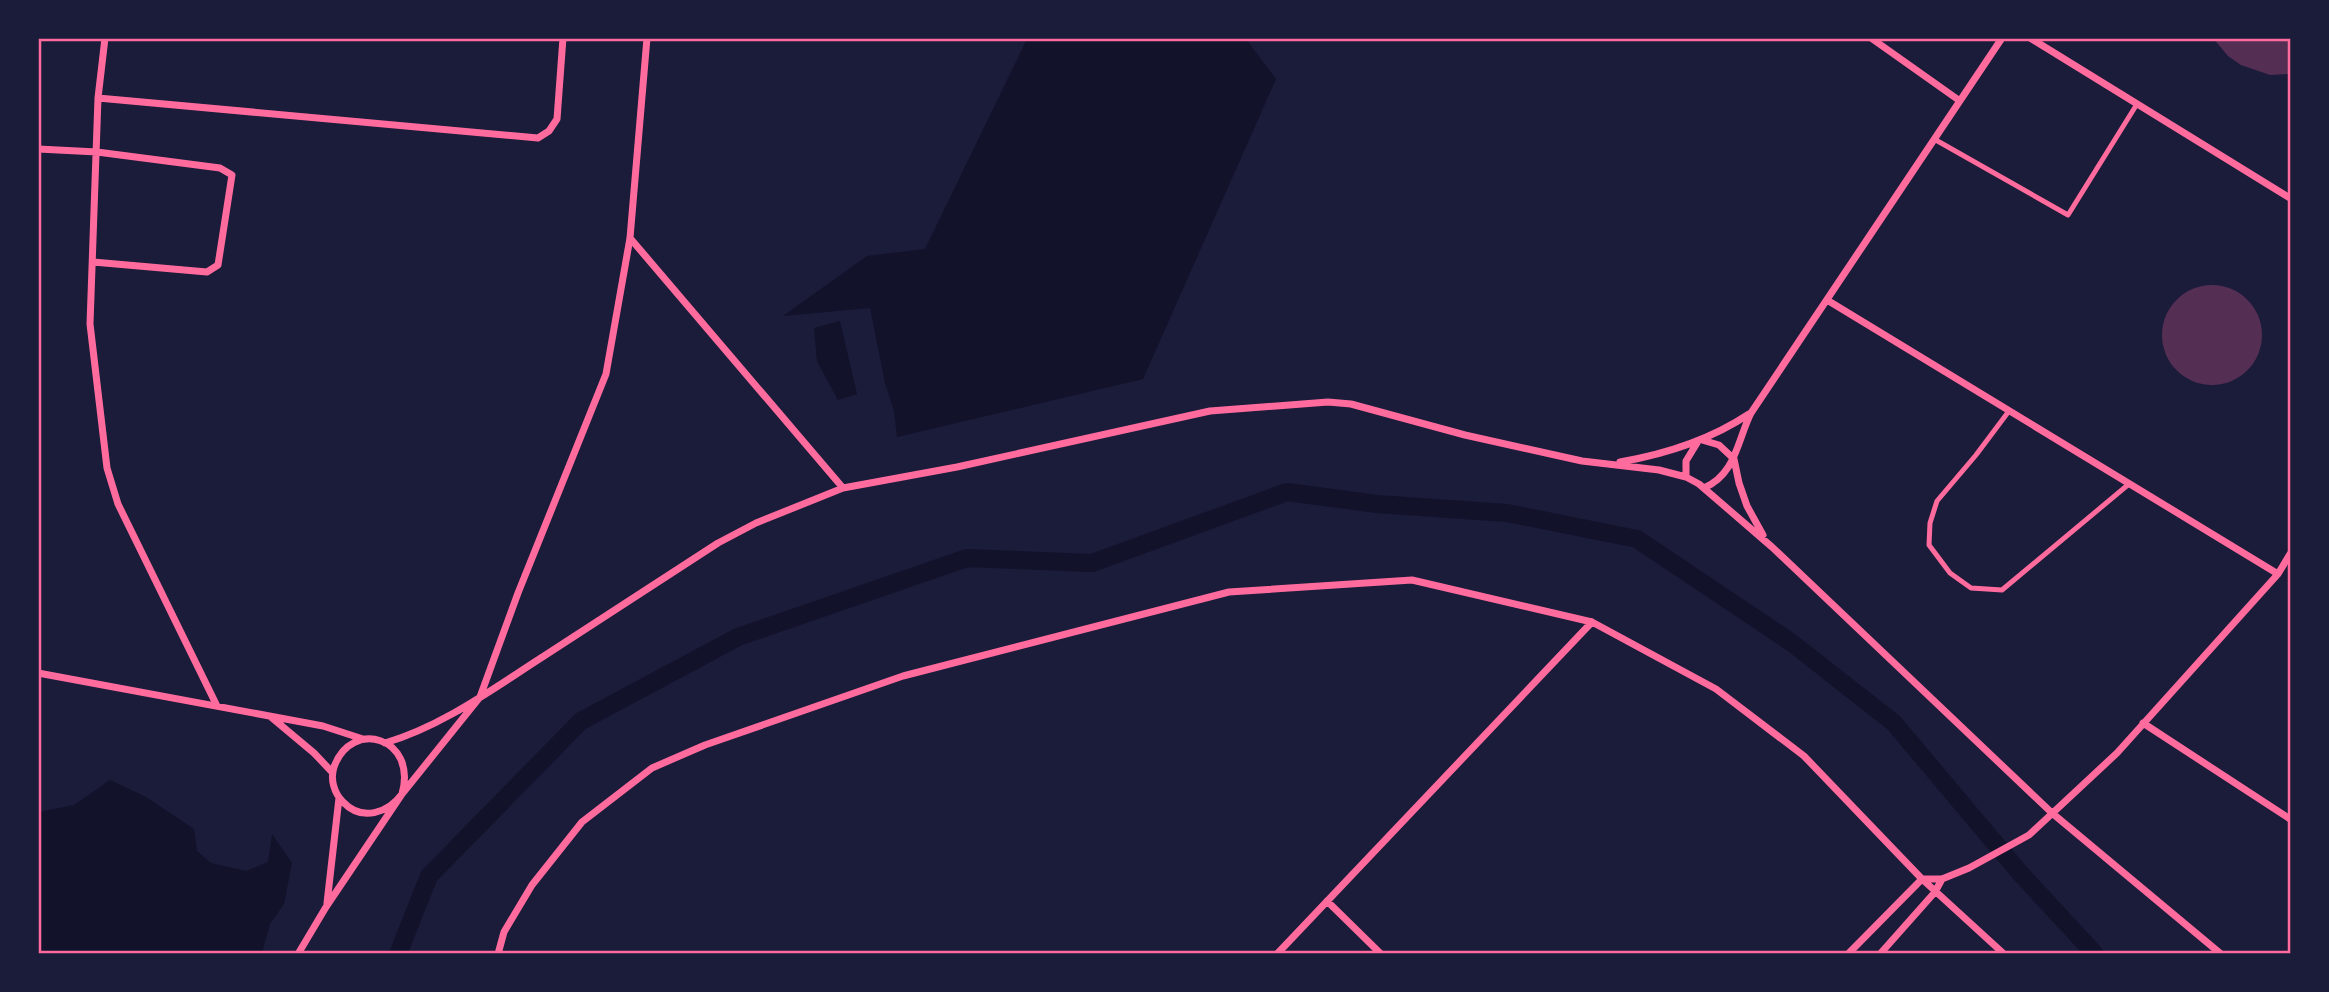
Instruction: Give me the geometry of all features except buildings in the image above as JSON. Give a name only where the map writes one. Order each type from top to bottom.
[{"type":"street","points":[[105,38],[98,98],[90,324],[107,468],[112,486],[217,706]]},
{"type":"street","points":[[98,98],[538,138],[550,131],[557,119],[563,38]]},
{"type":"street","points":[[365,739],[349,745],[338,757],[332,772],[333,786],[347,807],[372,814],[395,804],[480,697],[518,593],[606,374],[630,238],[647,38]]},
{"type":"street","points":[[1871,38],[1960,101]]},
{"type":"street","points":[[1704,488],[1725,474],[1734,459],[1737,443],[1751,413],[2002,38]]},
{"type":"street","points":[[2030,38],[2291,198]]},
{"type":"street","points":[[38,149],[97,152],[220,168],[232,175],[218,265],[206,272],[93,262]]},
{"type":"street","points":[[630,238],[843,488]]},
{"type":"street","points":[[1827,300],[2278,574]]},
{"type":"street","points":[[385,743],[414,732],[480,697],[718,543],[756,523],[843,488],[957,467],[1210,411],[1328,402],[1351,404],[1465,435],[1582,461],[1658,470],[1686,477],[1704,488],[1772,547],[2052,813],[2221,954]]},
{"type":"street","points":[[1613,464],[1652,456],[1700,440],[1718,433],[1751,413]]},
{"type":"street","points":[[1700,440],[1719,445],[1734,459],[1746,506],[1772,547]]},
{"type":"street","points":[[1686,477],[1689,453],[1700,440]]},
{"type":"street","points":[[1848,954],[1922,879],[1942,879],[1969,868],[2029,835],[2118,753],[2278,574],[2291,554]]},
{"type":"street","points":[[498,954],[504,932],[532,885],[582,822],[652,768],[705,744],[903,676],[1229,592],[1412,580],[1592,622],[1716,689],[1804,756],[1935,892],[2004,954]]},
{"type":"street","points":[[1277,954],[1592,622]]},
{"type":"street","points":[[38,673],[323,726],[385,743],[397,751],[405,764],[407,779],[402,794],[326,907],[298,954]]},
{"type":"street","points":[[271,716],[314,752],[332,772]]},
{"type":"street","points":[[2143,723],[2291,820]]},
{"type":"street","points":[[326,907],[339,798]]},
{"type":"street","points":[[1880,954],[1935,892],[1942,879]]},
{"type":"street","points":[[1327,901],[1381,954]]},
{"type":"lane","points":[[1934,139],[2068,215],[2137,104]]},
{"type":"lane","points":[[2009,411],[1937,501],[1930,523],[1929,545],[1950,573],[1970,588],[2002,590],[2129,484]]},
{"type":"shaded area","points":[[1027,39],[1246,39],[1276,79],[1143,379],[897,437],[894,411],[885,383],[870,308],[783,316],[867,256],[925,249]]},
{"type":"shaded area","points":[[840,321],[857,394],[838,400],[817,361],[814,328]]},
{"type":"shaded area","points":[[110,780],[146,797],[194,829],[197,851],[211,863],[246,871],[268,862],[272,834],[292,863],[284,904],[270,924],[262,953],[39,953],[39,812],[74,805]]},
{"type":"waterway","points":[[398,954],[429,876],[581,721],[738,637],[967,558],[1092,563],[1287,492],[1377,504],[1507,513],[1637,539],[1792,643],[1894,723],[2020,873],[2095,954]]}]
